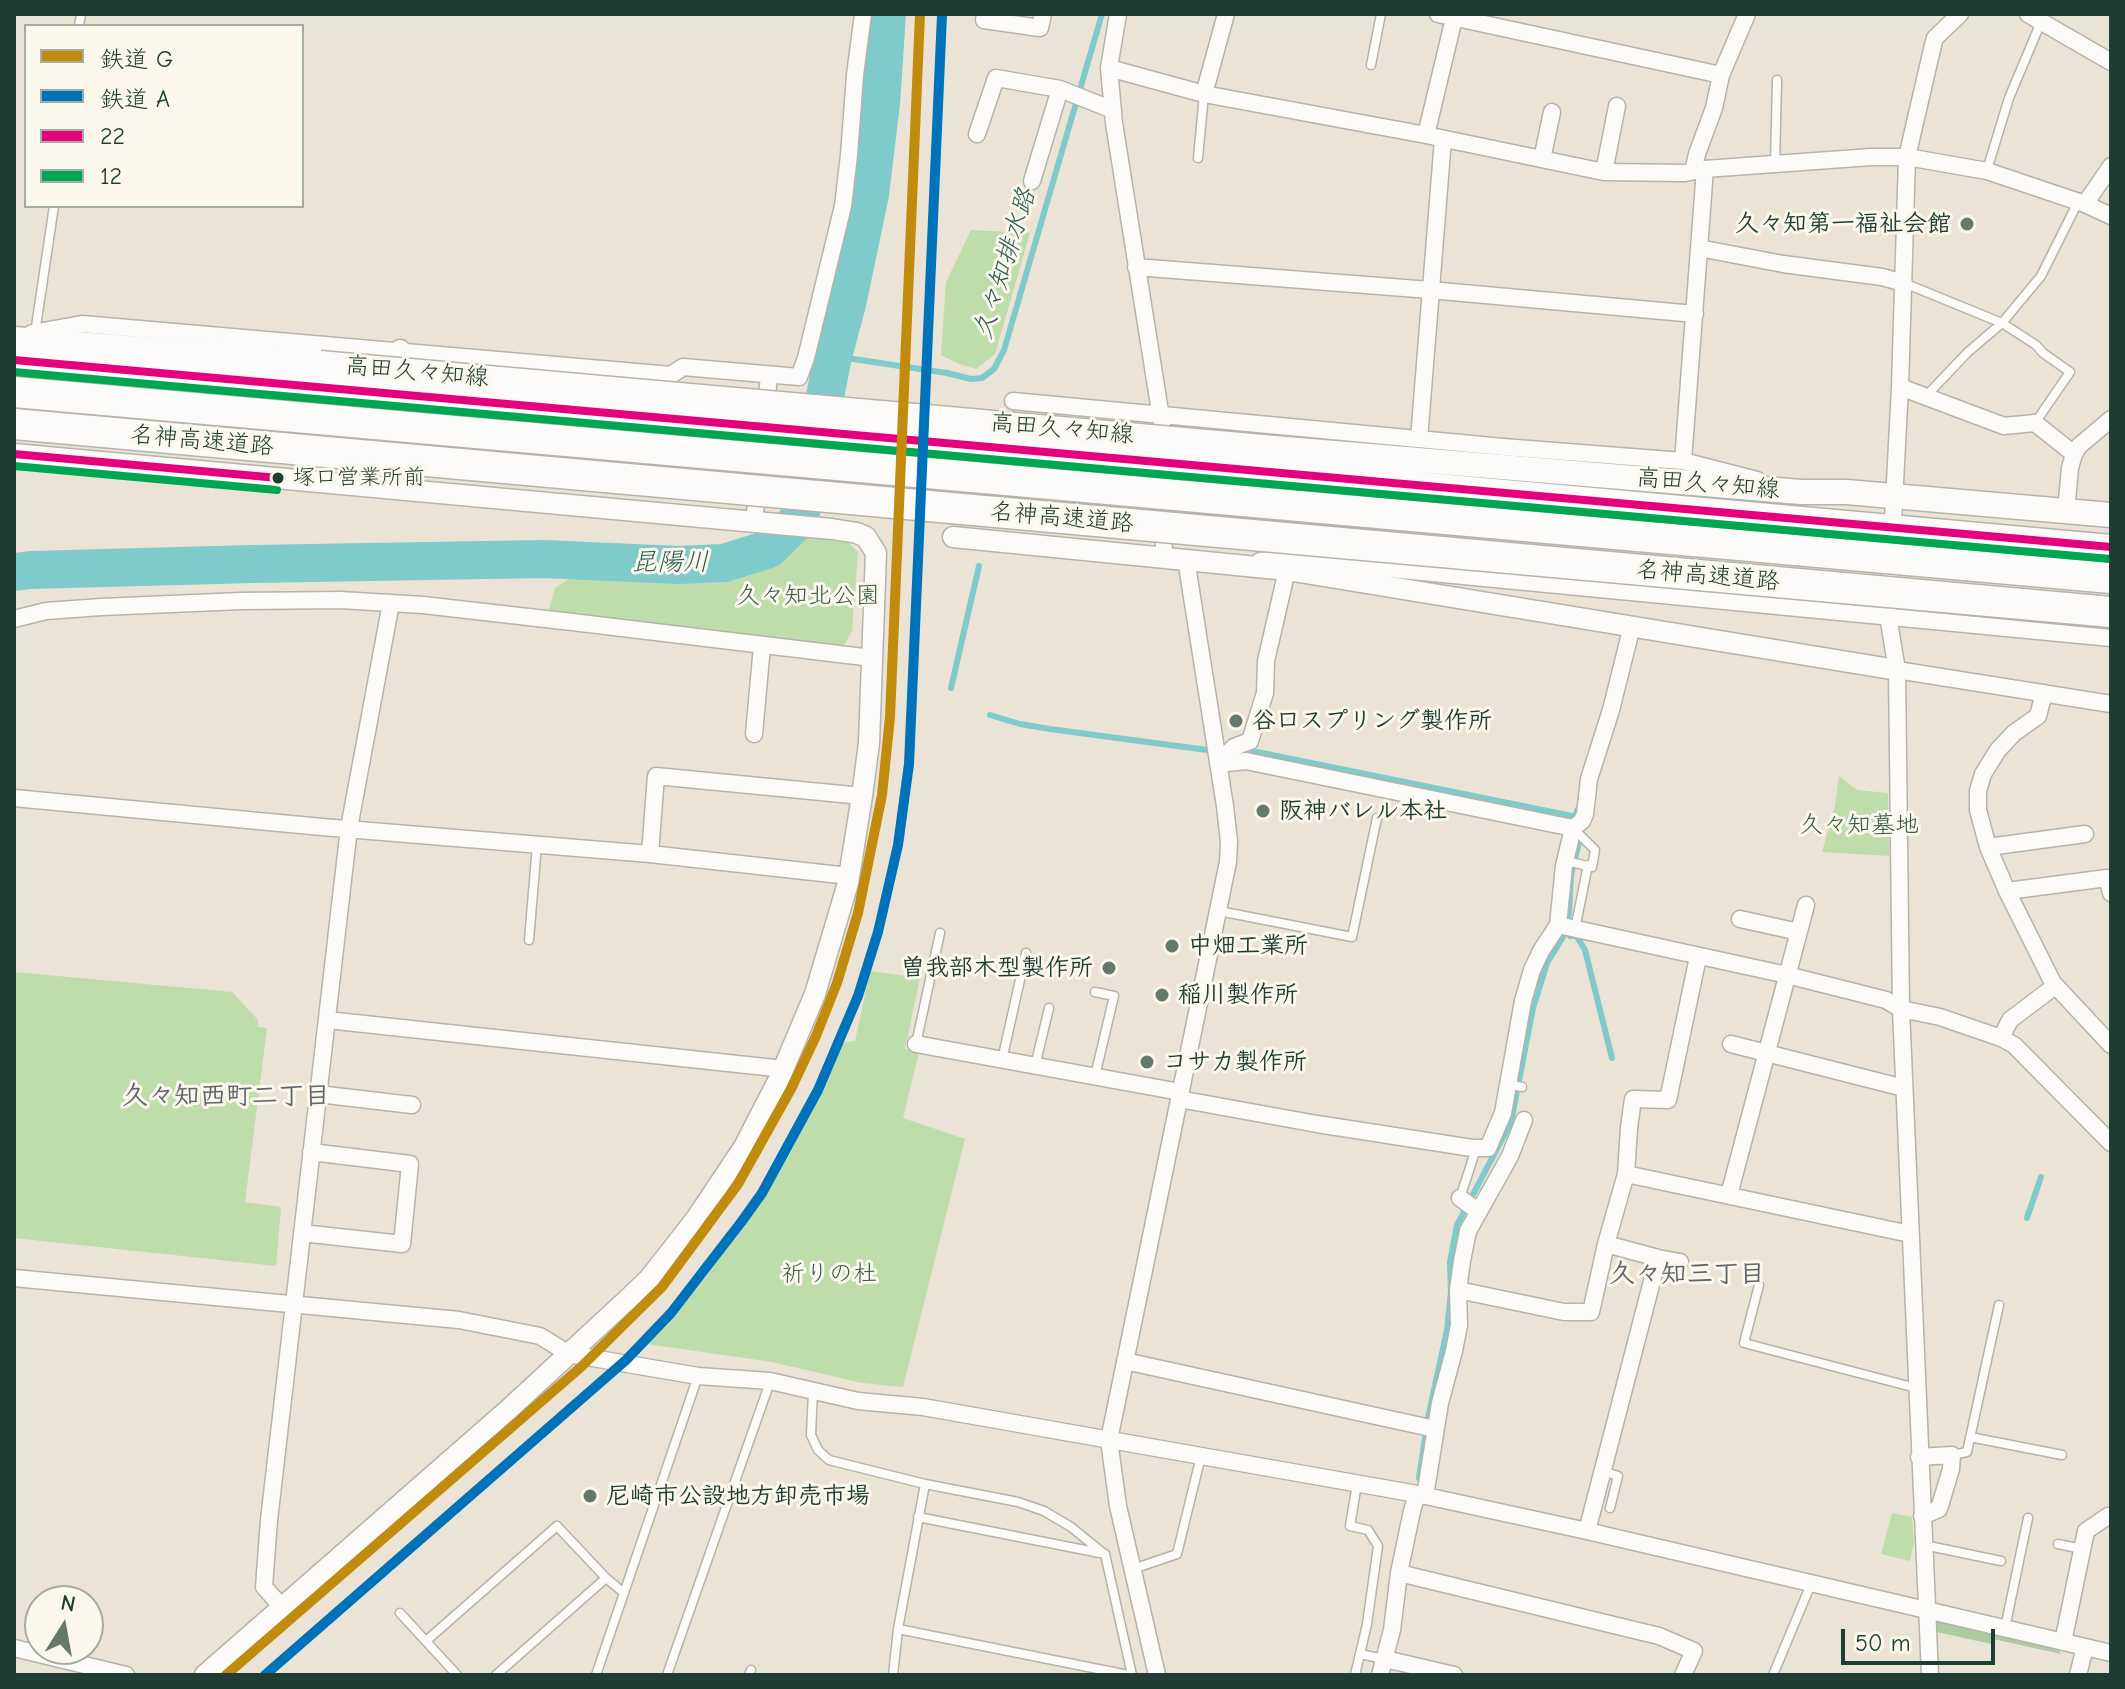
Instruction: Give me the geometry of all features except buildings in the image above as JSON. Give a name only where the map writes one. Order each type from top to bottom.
[{"type":"highway","name":"名神高速道路","points":[[14,392],[2111,578]]},
{"type":"highway","name":"名神高速道路","points":[[14,424],[2111,612]]},
{"type":"main road","name":"高田久々知線","points":[[24,338],[318,375],[1273,460],[1894,528],[2111,547]]},
{"type":"main road","name":"高田久々知線","points":[[14,360],[318,375]]},
{"type":"main road","name":"高田久々知線","points":[[1273,460],[1801,492],[1847,492],[2111,515]]},
{"type":"street","points":[[24,338],[82,324],[671,375],[683,367],[799,377],[843,206],[863,14]]},
{"type":"street","points":[[985,14],[984,20],[1040,28],[1043,14]]},
{"type":"street","points":[[1118,14],[1109,68],[1136,267],[1161,416],[1164,557]]},
{"type":"street","points":[[1204,94],[1226,14]]},
{"type":"street","points":[[1683,461],[1699,248],[1697,154],[1714,108],[1721,75],[1747,14]]},
{"type":"street","points":[[1930,1675],[1901,1009],[1897,670],[1888,616],[1896,496],[1907,157],[1935,38],[1944,20],[1960,14]]},
{"type":"street","points":[[1419,439],[1430,290],[1434,137],[1449,15],[1721,75]]},
{"type":"street","points":[[2034,17],[2111,62]]},
{"type":"street","points":[[1109,68],[1204,94],[1604,172],[1699,170],[1907,157],[1987,171],[2111,216]]},
{"type":"street","points":[[977,134],[996,78],[1062,90],[1113,110]]},
{"type":"street","points":[[1032,181],[1062,90]]},
{"type":"street","points":[[1604,172],[1617,106]]},
{"type":"street","points":[[1542,159],[1552,112]]},
{"type":"street","points":[[2081,203],[2111,166]]},
{"type":"street","points":[[1699,248],[1904,283]]},
{"type":"street","points":[[1136,267],[1695,314]]},
{"type":"street","points":[[393,488],[400,350]]},
{"type":"street","points":[[763,523],[769,376]]},
{"type":"street","points":[[1900,387],[2004,426],[2035,423],[2074,454]]},
{"type":"street","points":[[1013,401],[1683,461],[1801,492]]},
{"type":"street","points":[[2066,511],[2074,454],[2111,419]]},
{"type":"street","points":[[14,454],[807,527],[857,533],[866,537],[876,553],[869,743],[849,876],[815,994],[784,1069],[744,1147],[688,1230],[649,1279],[497,1420],[205,1675]]},
{"type":"street","points":[[953,537],[1287,570],[2111,704]]},
{"type":"street","points":[[1157,1675],[1118,1506],[1109,1440],[1228,862],[1229,842],[1186,559]]},
{"type":"street","points":[[1223,564],[1286,559],[2111,638]]},
{"type":"street","points":[[1218,764],[1234,747],[1250,741],[1265,693],[1266,661],[1287,570]]},
{"type":"street","points":[[14,619],[46,611],[148,605],[340,600],[572,622],[864,657],[873,662]]},
{"type":"street","points":[[282,1607],[264,1587],[269,1520],[349,828],[391,603]]},
{"type":"street","points":[[1218,764],[1246,761],[1573,828],[1585,814],[1589,779],[1611,710],[1632,626]]},
{"type":"street","points":[[754,734],[762,646]]},
{"type":"street","points":[[2044,693],[2038,716],[2014,733],[1998,750],[1983,774],[1978,791],[1978,810],[1988,847],[2007,891],[2055,986],[2111,1045]]},
{"type":"street","points":[[650,854],[656,776],[862,796]]},
{"type":"street","points":[[14,798],[650,854],[849,876]]},
{"type":"street","points":[[1483,1147],[1515,1086],[1537,961],[1567,927],[1578,863],[1573,828]]},
{"type":"street","points":[[1988,847],[2085,834]]},
{"type":"street","points":[[2007,891],[2107,878],[2111,893]]},
{"type":"street","points":[[1729,1195],[1806,905]]},
{"type":"street","points":[[1740,919],[1799,932]]},
{"type":"street","points":[[1567,927],[1886,1000],[1901,1009],[1940,1017],[2001,1038],[2014,1045],[2111,1143]]},
{"type":"street","points":[[1458,1290],[1564,1312],[1591,1312],[1626,1174],[1633,1099],[1668,1100],[1698,957]]},
{"type":"street","points":[[2001,1038],[2010,1020],[2055,986]]},
{"type":"street","points":[[327,1020],[784,1069]]},
{"type":"street","points":[[916,1044],[1143,1084],[1180,1095],[1317,1124],[1483,1147],[1510,1156]]},
{"type":"street","points":[[1731,1044],[1904,1088]]},
{"type":"street","points":[[318,1094],[412,1105]]},
{"type":"street","points":[[1454,1675],[1382,1667],[1392,1630],[1399,1573],[1412,1511],[1421,1495],[1428,1428],[1454,1351],[1459,1325],[1458,1290],[1468,1231],[1510,1156],[1524,1120]]},
{"type":"street","points":[[302,1233],[402,1244],[410,1164],[311,1152]]},
{"type":"street","points":[[1626,1174],[1910,1234]]},
{"type":"street","points":[[1460,1198],[1479,1212]]},
{"type":"street","points":[[1587,1531],[1602,1471],[1668,1256],[1606,1244]]},
{"type":"street","points":[[14,1278],[459,1320],[540,1336],[569,1354],[698,1376],[770,1381],[858,1401],[923,1407],[1421,1495],[2111,1653]]},
{"type":"street","points":[[1125,1361],[1428,1428]]},
{"type":"street","points":[[1919,1457],[1952,1455],[1939,1509],[1922,1516]]},
{"type":"street","points":[[2063,1642],[2086,1531],[2111,1516]]},
{"type":"street","points":[[1399,1573],[1659,1636],[1694,1651],[1683,1675]]},
{"type":"street","points":[[2078,1675],[2085,1647]]},
{"type":"street","points":[[14,1648],[126,1675]]},
{"type":"lane","points":[[1371,65],[1381,14]]},
{"type":"lane","points":[[1987,171],[2034,17]]},
{"type":"lane","points":[[1775,164],[1777,80]]},
{"type":"lane","points":[[1198,158],[1204,94]]},
{"type":"lane","points":[[1926,396],[1968,352],[2002,323],[2041,276],[2081,203]]},
{"type":"lane","points":[[24,338],[54,208]]},
{"type":"lane","points":[[1904,283],[2002,323],[2070,372],[2035,423]]},
{"type":"lane","points":[[1218,911],[1352,937],[1377,818]]},
{"type":"lane","points":[[1567,927],[1578,863],[1592,867],[1595,850],[1573,828]]},
{"type":"lane","points":[[529,940],[537,844]]},
{"type":"lane","points":[[916,1044],[940,933]]},
{"type":"lane","points":[[1002,1060],[1026,953]]},
{"type":"lane","points":[[1095,992],[1114,996],[1095,1077]]},
{"type":"lane","points":[[1035,1066],[1049,1008]]},
{"type":"lane","points":[[1460,1198],[1483,1147]]},
{"type":"lane","points":[[1759,1285],[1744,1343],[1916,1388]]},
{"type":"lane","points":[[1952,1455],[1967,1452],[1999,1305]]},
{"type":"lane","points":[[596,1675],[698,1376]]},
{"type":"lane","points":[[667,1675],[770,1381]]},
{"type":"lane","points":[[813,1390],[811,1435],[818,1450],[829,1460],[925,1484],[1018,1502],[1044,1511],[1071,1527],[1105,1554],[1130,1675],[898,1629]]},
{"type":"lane","points":[[1970,1437],[2062,1455]]},
{"type":"lane","points":[[1133,1569],[1177,1554],[1201,1456]]},
{"type":"lane","points":[[1602,1471],[1618,1476],[1610,1508]]},
{"type":"lane","points":[[893,1675],[898,1629],[925,1484]]},
{"type":"lane","points":[[1355,1675],[1367,1624],[1378,1546],[1368,1530],[1350,1526],[1357,1484]]},
{"type":"lane","points":[[918,1517],[1105,1554]]},
{"type":"lane","points":[[2004,1629],[2028,1518]]},
{"type":"lane","points":[[426,1641],[557,1526],[624,1593]]},
{"type":"lane","points":[[2058,1544],[2083,1549]]},
{"type":"lane","points":[[1923,1545],[2001,1561]]},
{"type":"lane","points":[[496,1675],[606,1578]]},
{"type":"lane","points":[[1773,1675],[1811,1584]]},
{"type":"lane","points":[[400,1613],[457,1675]]},
{"type":"lane","points":[[1360,1654],[1382,1667]]},
{"type":"green space","points":[[971,230],[1030,233],[995,354],[976,369],[941,355],[946,282]]},
{"type":"green space","name":"久々知北公園","points":[[807,537],[849,543],[858,552],[852,631],[843,647],[549,610],[555,588],[570,578],[714,578],[742,575],[773,565]]},
{"type":"green space","name":"久々知墓地","points":[[1839,776],[1857,790],[1888,793],[1889,856],[1822,852],[1835,806]]},
{"type":"green space","name":"祈りの杜","points":[[870,971],[920,978],[905,1049],[919,1052],[903,1118],[965,1139],[903,1387],[862,1383],[772,1362],[647,1344],[648,1339],[707,1276],[775,1175],[818,1098],[841,1043],[855,1041]]},
{"type":"green space","points":[[14,972],[232,992],[258,1020],[258,1027],[267,1028],[245,1202],[281,1207],[276,1266],[14,1238]]},
{"type":"green space","points":[[1892,1513],[1912,1517],[1914,1542],[1910,1561],[1881,1554]]},
{"type":"green space","points":[[1935,1621],[2058,1649],[2061,1654],[1993,1639],[1991,1644],[1937,1632]]},
{"type":"waterway","name":"昆陽川","points":[[14,572],[544,559],[678,565],[724,563],[769,549],[798,520],[804,503],[870,194],[887,14]]},
{"type":"waterway","name":"久々知排水路","points":[[833,356],[971,379],[982,378],[994,369],[1004,350],[1102,14]]},
{"type":"waterway","points":[[951,688],[979,566]]},
{"type":"waterway","points":[[990,715],[1050,729],[1207,750]]},
{"type":"waterway","points":[[1245,752],[1572,816],[1578,809]]},
{"type":"waterway","points":[[1419,1478],[1447,1330],[1450,1262],[1457,1225],[1511,1122],[1533,1008],[1547,963],[1563,937],[1569,913],[1571,875],[1581,834]]},
{"type":"waterway","points":[[1570,936],[1576,935],[1585,950],[1612,1058]]},
{"type":"waterway","points":[[2027,1218],[2041,1177]]},
{"type":"rail line","name":"G","points":[[226,1675],[581,1367],[662,1287],[738,1184],[791,1089],[816,1036],[837,983],[858,913],[882,795],[890,717],[920,14]]},
{"type":"rail line","name":"A","points":[[265,1675],[626,1360],[671,1313],[762,1193],[818,1090],[858,996],[878,932],[898,845],[909,764],[942,15]]},
{"type":"transit line","name":"22","points":[[14,360],[2111,547]]},
{"type":"transit line","name":"12","points":[[14,372],[2110,559]]},
{"type":"transit line","name":"22","points":[[14,454],[278,478]]},
{"type":"transit line","name":"12","points":[[14,466],[277,490]]},
{"type":"place","name":"久々知第一福祉会館","points":[[1967,224]]},
{"type":"place","name":"塚口営業所前","points":[[278,478]]},
{"type":"place","name":"谷口スプリング製作所","points":[[1236,721]]},
{"type":"place","name":"阪神バレル本社","points":[[1263,811]]},
{"type":"place","name":"中畑工業所","points":[[1172,946]]},
{"type":"place","name":"曽我部木型製作所","points":[[1109,968]]},
{"type":"place","name":"稲川製作所","points":[[1162,995]]},
{"type":"place","name":"コサカ製作所","points":[[1147,1062]]},
{"type":"place","name":"尼崎市公設地方卸売市場","points":[[590,1496]]},
{"type":"district","name":"久々知西町二丁目","points":[[226,1097]]},
{"type":"district","name":"久々知三丁目","points":[[1687,1275]]}]
